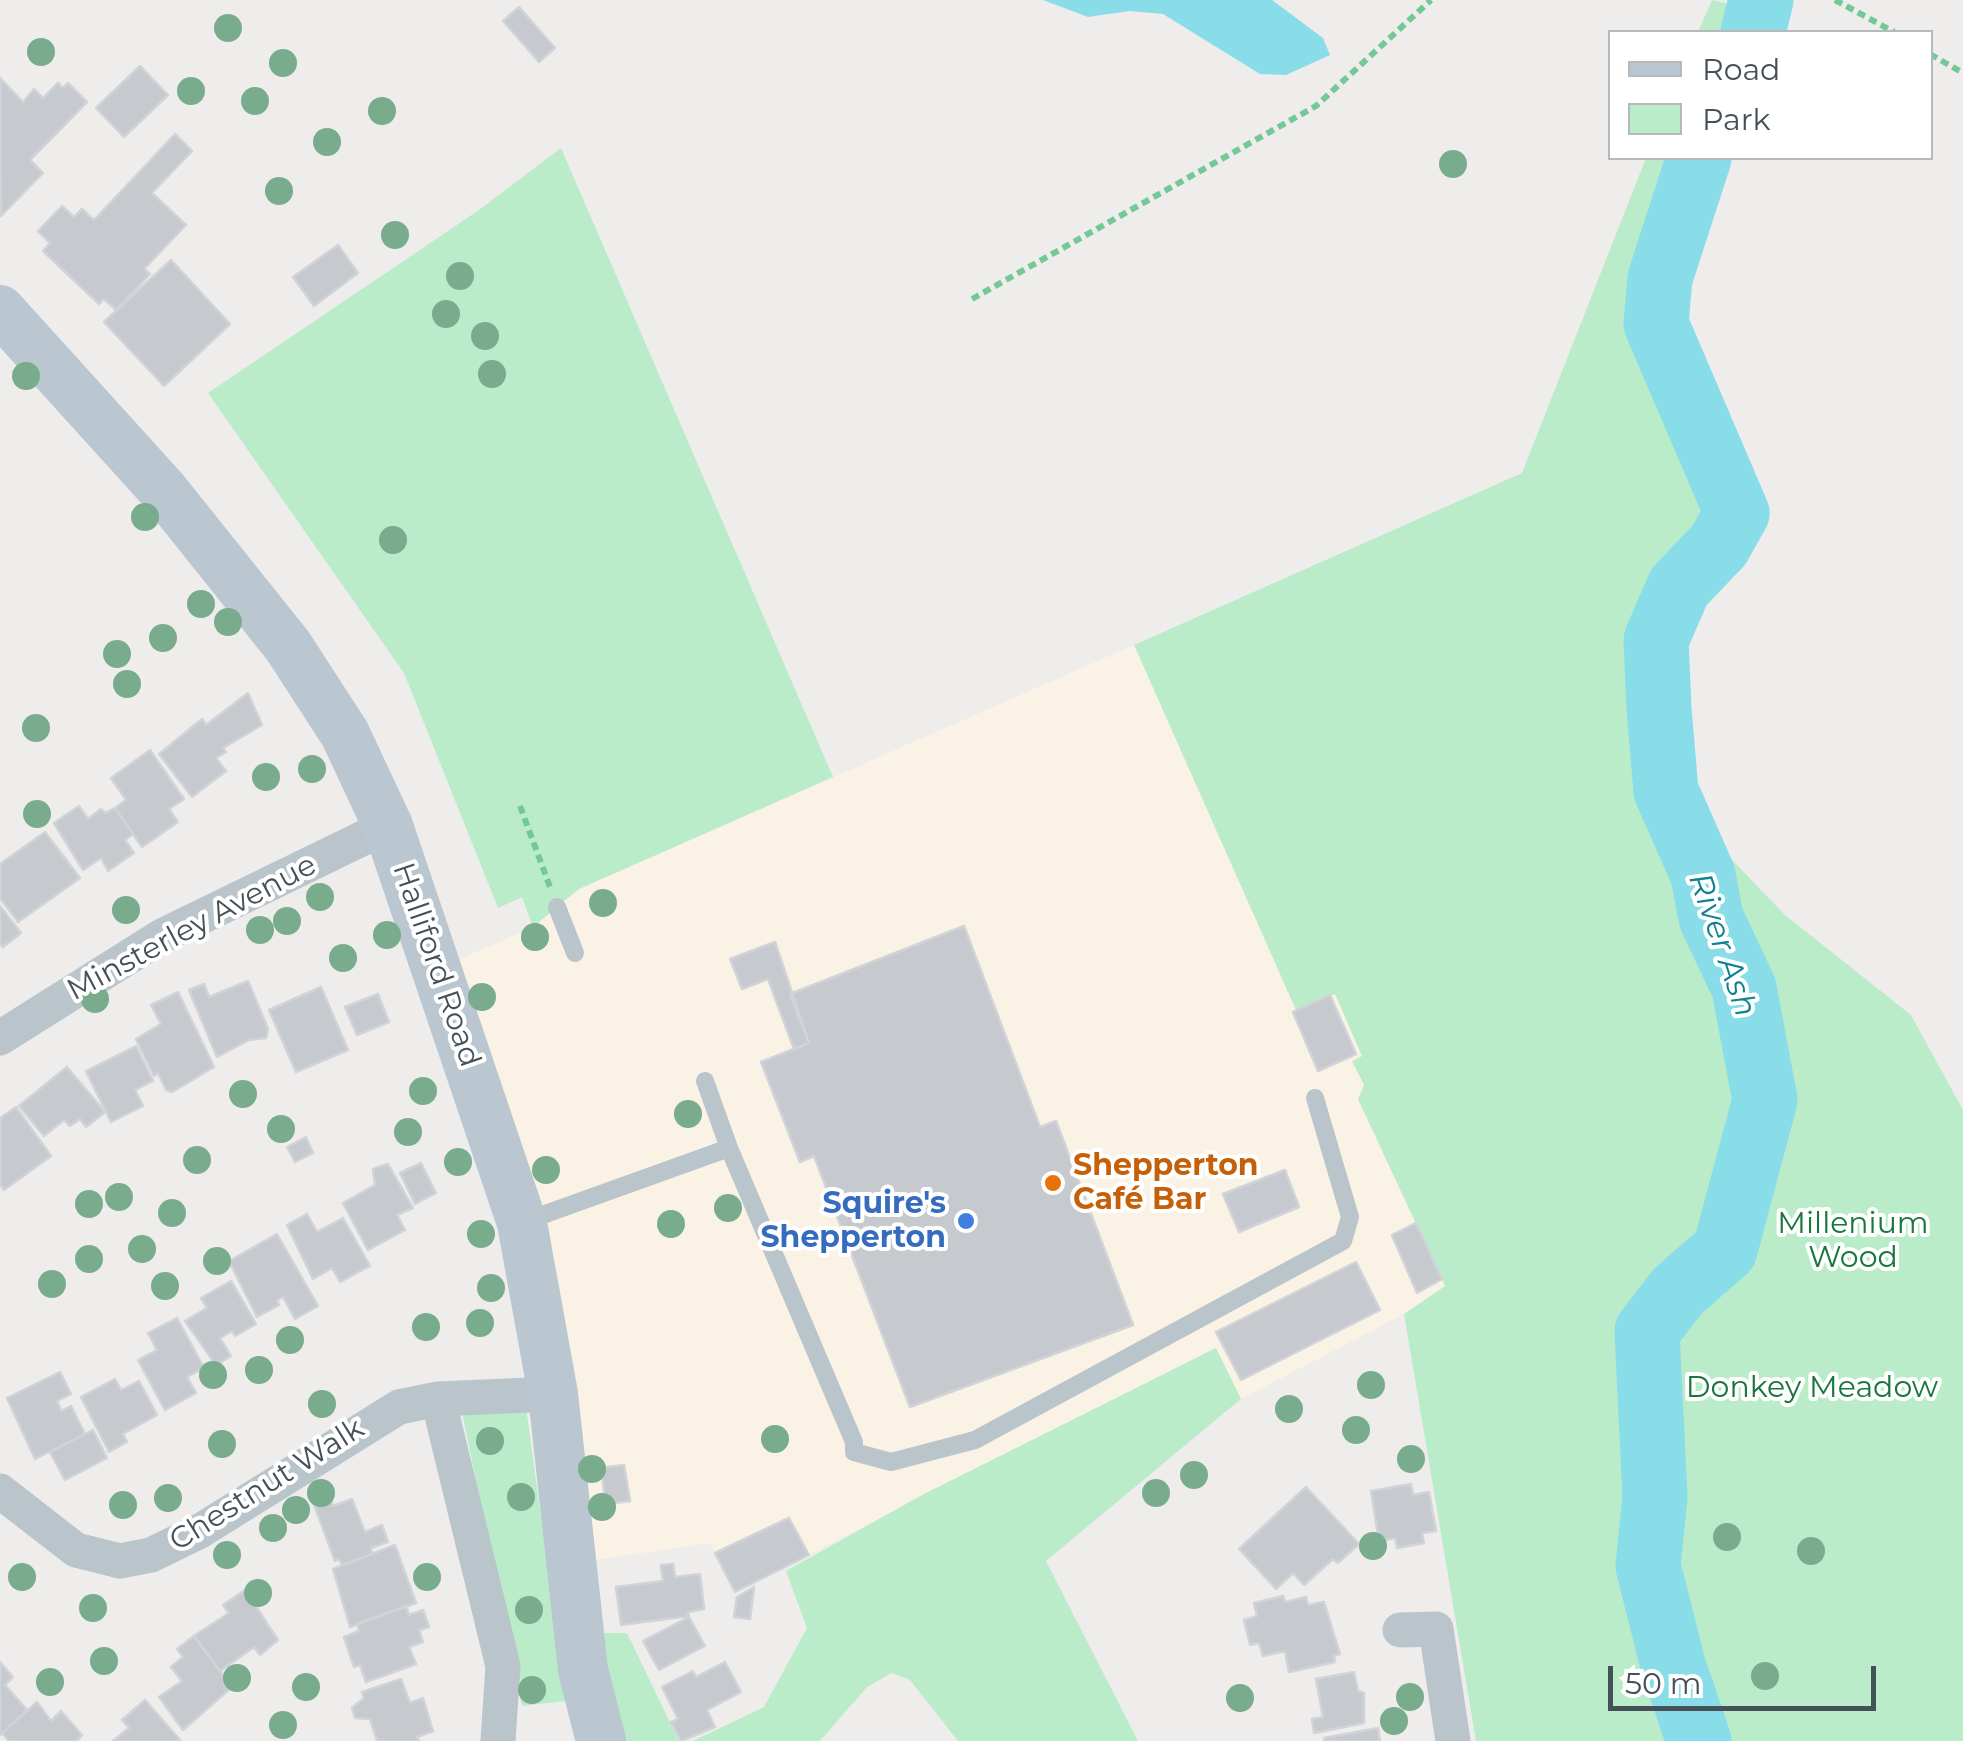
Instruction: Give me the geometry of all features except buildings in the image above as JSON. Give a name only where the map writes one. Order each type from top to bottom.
[{"type":"street","name":"Halliford Road","points":[[0,310],[164,491],[288,646],[345,734],[388,826],[522,1222],[553,1394],[583,1670],[602,1741]]},
{"type":"street","name":"Minsterley Avenue","points":[[0,1038],[162,936],[388,826]]},
{"type":"street","name":"Chestnut Walk","points":[[0,1491],[76,1550],[120,1562],[151,1554],[200,1532],[398,1407],[438,1398],[553,1394]]},
{"type":"street","points":[[438,1398],[504,1666],[498,1741]]},
{"type":"street","points":[[1400,1630],[1436,1629],[1454,1741]]},
{"type":"lane","points":[[558,907],[574,953]]},
{"type":"lane","points":[[705,1081],[729,1148],[854,1442],[854,1452],[890,1462],[975,1440],[1343,1241],[1350,1217],[1315,1098]]},
{"type":"lane","points":[[522,1222],[729,1148]]},
{"type":"path","points":[[972,299],[1316,106],[1431,0]]},
{"type":"path","points":[[1839,1],[1890,30]]},
{"type":"path","points":[[1933,56],[1963,73]]},
{"type":"path","points":[[520,806],[558,907]]},
{"type":"shaded area","points":[[1134,645],[1296,1009],[1335,993],[1363,1056],[1364,1085],[1358,1100],[1446,1286],[1404,1314],[1241,1399],[1215,1348],[735,1592],[710,1543],[574,1563],[553,1394],[438,969],[533,927],[579,889]]},
{"type":"green space","points":[[1712,0],[1758,11],[1753,30],[1699,30]]},
{"type":"green space","points":[[561,148],[833,777],[579,889],[533,927],[522,897],[498,908],[404,673],[208,393],[479,210]]},
{"type":"green space","points":[[1645,160],[1698,160],[1660,278],[1656,324],[1737,513],[1719,545],[1679,587],[1656,640],[1666,791],[1785,915],[1911,1015],[1963,1110],[1963,1741],[1711,1741],[1666,1567],[1659,1334],[1689,1296],[1735,1253],[1775,1106],[1750,1097],[1712,1251],[1664,1285],[1636,1319],[1634,1377],[1646,1498],[1639,1566],[1655,1644],[1687,1741],[1476,1741],[1404,1314],[1445,1286],[1358,1099],[1364,1085],[1352,1061],[1362,1056],[1335,994],[1296,1010],[1134,645],[1522,473]]},
{"type":"green space","points":[[1216,1348],[1241,1399],[1046,1561],[1138,1741],[958,1741],[910,1680],[892,1673],[867,1687],[820,1741],[693,1741],[764,1707],[807,1628],[786,1571],[922,1495]]},
{"type":"green space","points":[[526,1407],[566,1701],[522,1706],[462,1412]]},
{"type":"green space","points":[[596,1633],[627,1633],[679,1741],[623,1741]]},
{"type":"water","points":[[1043,0],[1272,0],[1323,38],[1330,55],[1286,75],[1260,74],[1163,14],[1130,11],[1088,17]]},
{"type":"waterway","name":"River Ash","points":[[1754,30],[1761,0]]},
{"type":"waterway","name":"River Ash","points":[[1698,160],[1660,278],[1656,324],[1737,513],[1719,545],[1679,587],[1656,640],[1659,709],[1666,791],[1703,875],[1711,918],[1744,988],[1765,1100],[1725,1250],[1678,1291],[1647,1331],[1655,1497],[1648,1566],[1673,1665],[1699,1741]]},
{"type":"place","name":"Shepperton Café Bar","points":[[1053,1183]]},
{"type":"place","name":"Squire's Shepperton","points":[[966,1221]]},
{"type":"park label","name":"Millenium Wood","points":[[1853,1241]]},
{"type":"park label","name":"Donkey Meadow","points":[[1812,1388]]}]
